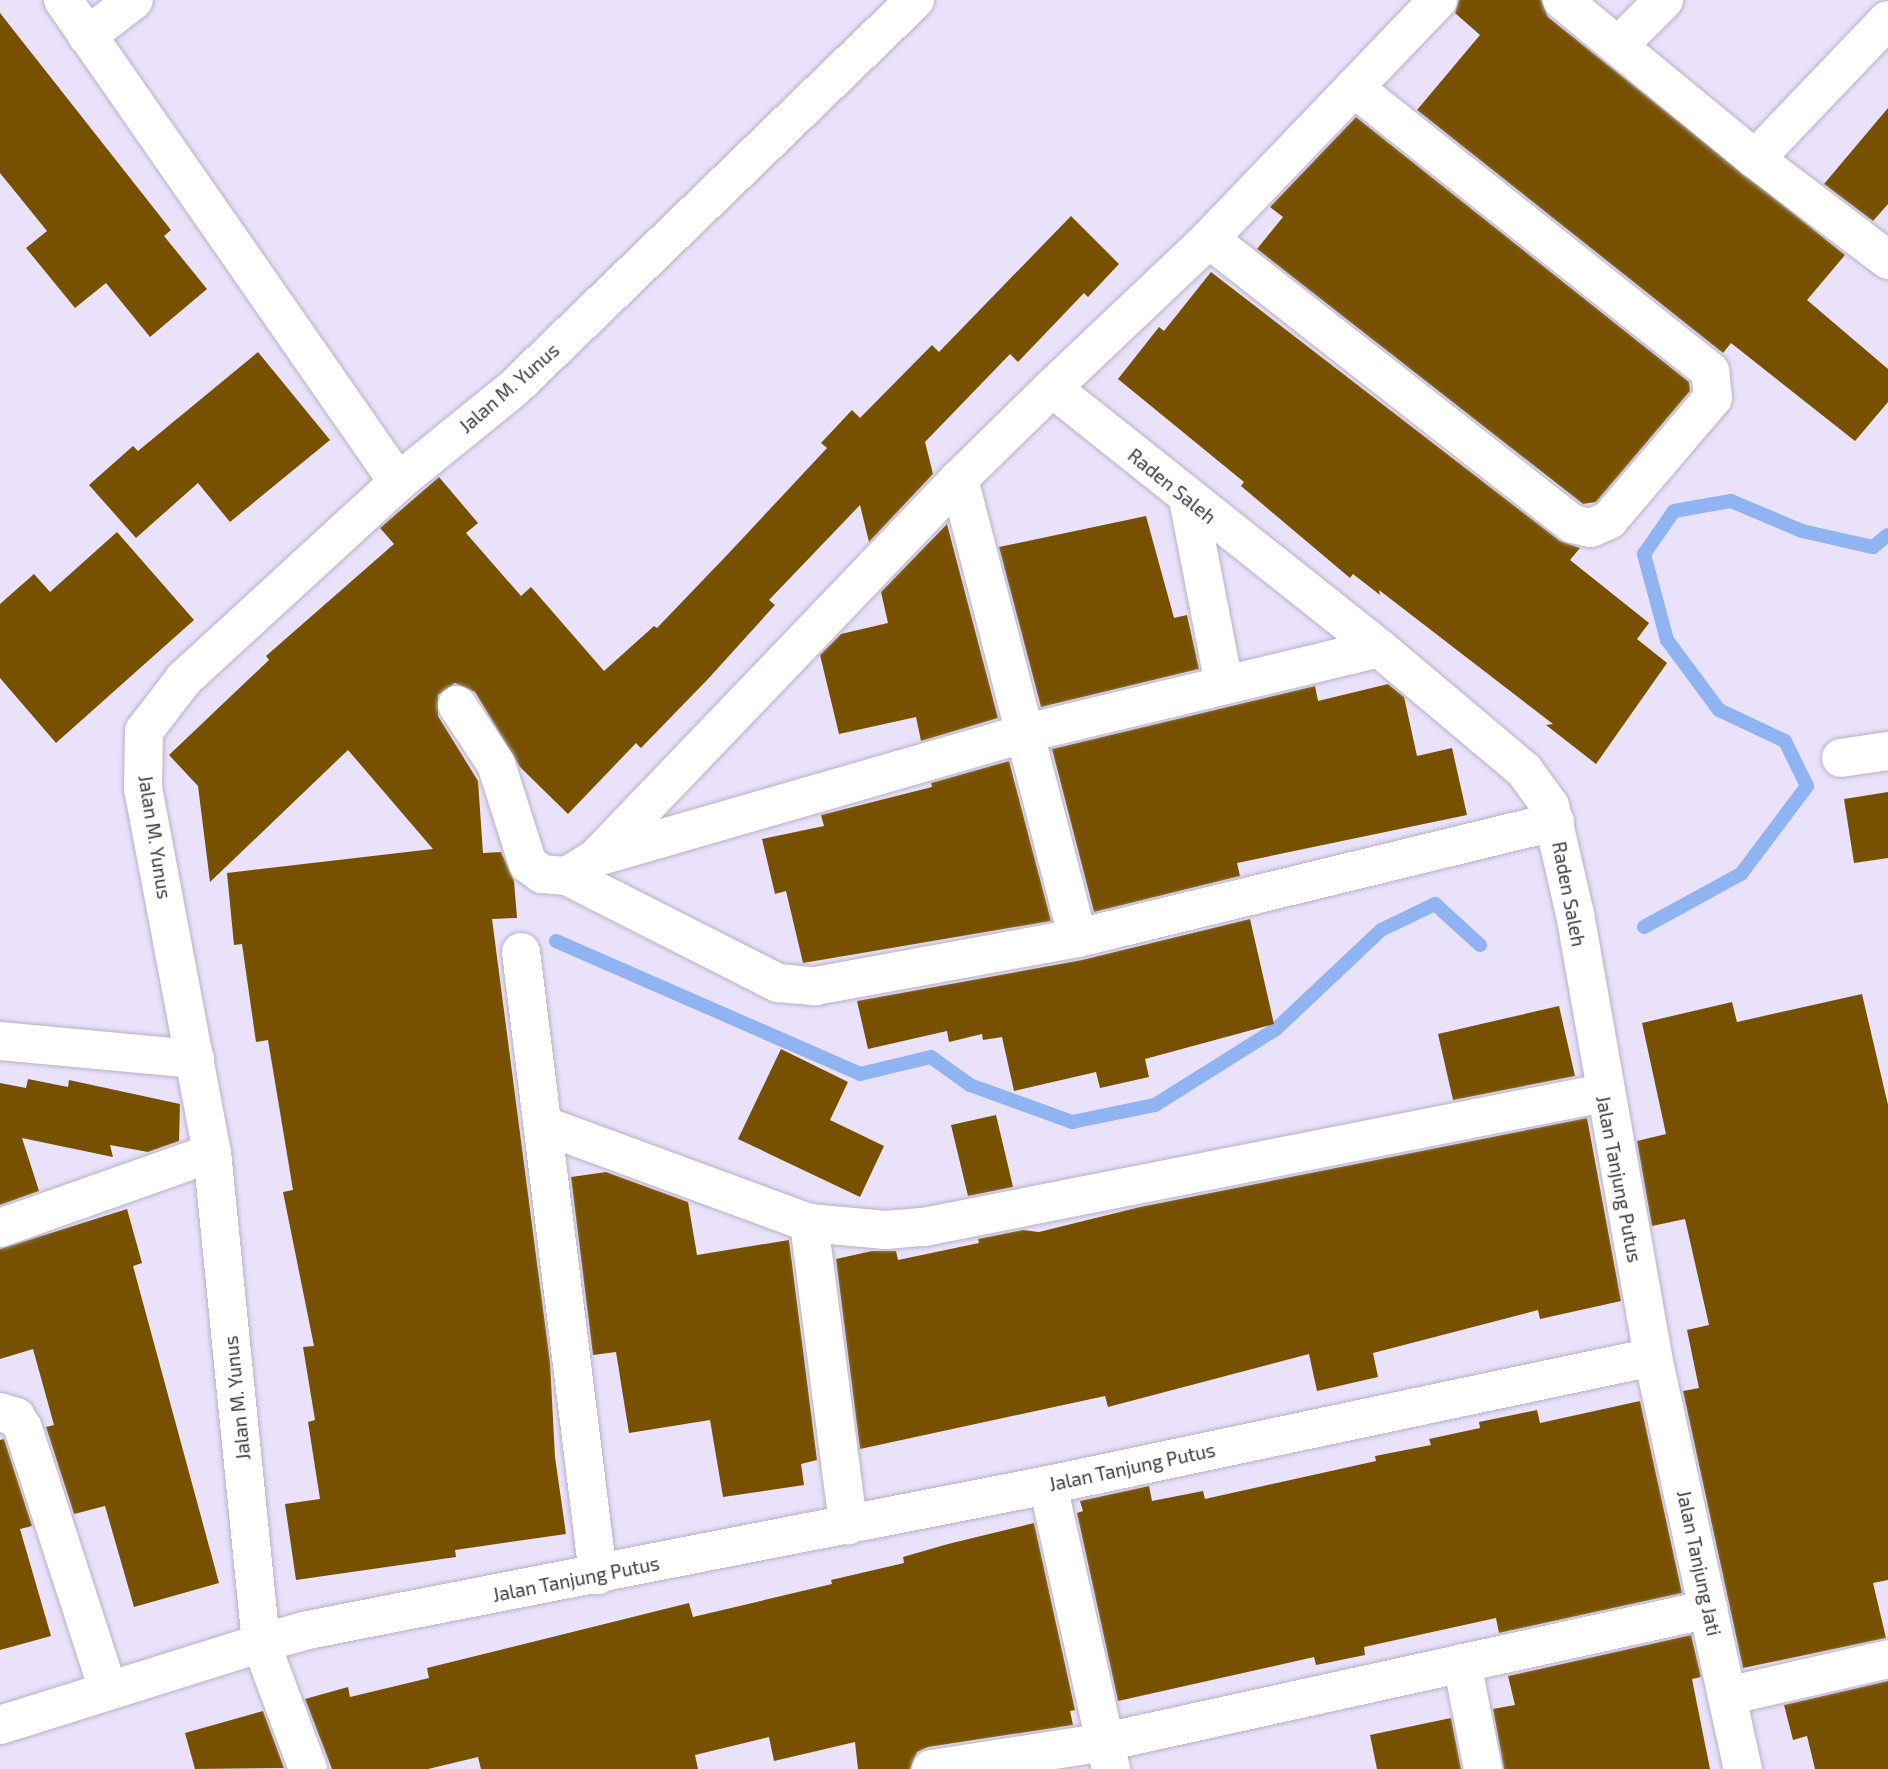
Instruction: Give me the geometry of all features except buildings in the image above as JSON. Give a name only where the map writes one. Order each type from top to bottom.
[{"type":"street","points":[[63,0],[398,482]]},
{"type":"street","points":[[87,36],[134,0]]},
{"type":"street","name":"Jalan M. Yunus","points":[[307,1769],[261,1643],[212,1153],[144,789],[144,731],[184,679],[398,482],[514,388],[915,0]]},
{"type":"street","points":[[582,867],[959,478],[1209,239],[1438,0]]},
{"type":"street","points":[[1562,0],[1755,159],[1888,260]]},
{"type":"street","points":[[1619,45],[1664,0]]},
{"type":"street","points":[[1755,159],[1888,20]]},
{"type":"street","points":[[1209,239],[1573,524],[1591,528],[1609,520],[1713,398],[1710,371],[1354,88]]},
{"type":"street","name":"Raden Saleh","points":[[1052,388],[1188,499],[1379,648],[1524,770],[1544,795],[1555,822],[1590,1006]]},
{"type":"street","points":[[959,478],[1078,938]]},
{"type":"street","points":[[1188,499],[1224,685]]},
{"type":"street","points":[[457,705],[496,764],[528,864],[542,874],[582,867],[1026,733],[1379,648]]},
{"type":"street","points":[[1841,758],[1888,751]]},
{"type":"street","points":[[582,867],[778,983],[816,986],[1078,938],[1555,822]]},
{"type":"street","points":[[522,952],[598,1575]]},
{"type":"street","name":"Jalan Tanjung Putus","points":[[261,1643],[307,1630],[1048,1485],[1653,1357],[1603,1093],[1590,1006]]},
{"type":"street","points":[[0,1041],[195,1059]]},
{"type":"street","points":[[543,1125],[809,1223],[849,1229],[924,1227],[1603,1093]]},
{"type":"street","points":[[0,1228],[212,1153]]},
{"type":"street","points":[[809,1223],[848,1525]]},
{"type":"street","name":"Jalan Tanjung Jati","points":[[1653,1357],[1743,1769]]},
{"type":"street","points":[[0,1412],[16,1418],[23,1427],[108,1689]]},
{"type":"street","points":[[1048,1485],[1108,1755]]},
{"type":"street","points":[[932,1769],[1108,1755],[1462,1663],[1709,1609]]},
{"type":"street","points":[[0,1724],[261,1643]]},
{"type":"street","points":[[1727,1696],[1888,1659]]},
{"type":"street","points":[[1462,1663],[1483,1769]]},
{"type":"waterway","points":[[1644,927],[1741,874],[1807,786],[1785,741],[1719,710],[1667,640],[1644,554],[1674,511],[1731,501],[1802,531],[1873,547],[1888,535]]},
{"type":"waterway","points":[[556,941],[860,1074],[931,1057],[970,1085],[1072,1122],[1155,1105],[1276,1029],[1381,930],[1435,904],[1480,945]]}]
